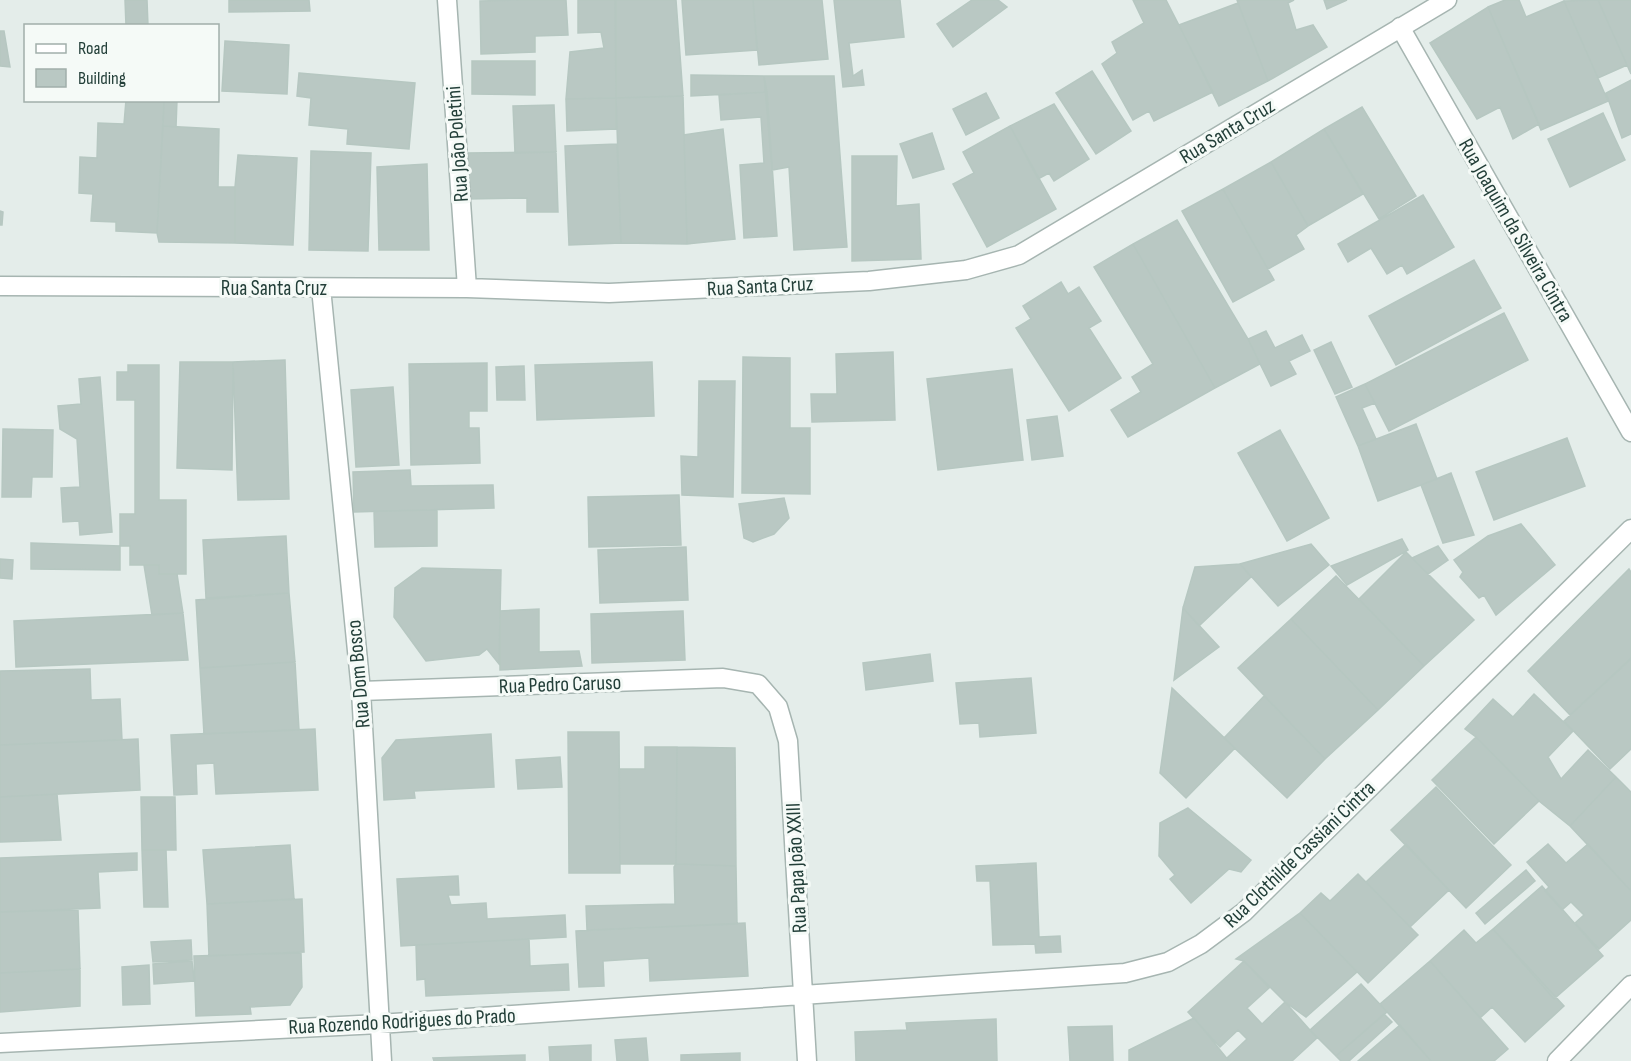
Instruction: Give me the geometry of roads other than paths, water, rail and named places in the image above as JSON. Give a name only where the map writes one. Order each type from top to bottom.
[{"type":"street","name":"Rua João Poletini","points":[[447,0],[467,288]]},
{"type":"street","name":"Rua Santa Cruz","points":[[0,286],[467,288],[609,293],[869,280],[966,270],[1019,255],[1447,0]]},
{"type":"street","name":"Rua Joaquim da Silveira Cintra","points":[[1400,27],[1631,432]]},
{"type":"street","name":"Rua Dom Bosco","points":[[321,288],[361,691],[382,1061]]},
{"type":"street","name":"Rua Clothilde Cassiani Cintra","points":[[803,995],[1125,973],[1168,962],[1193,949],[1244,912],[1631,529]]},
{"type":"street","name":"Rua Pedro Caruso","points":[[361,691],[723,678],[758,684]]},
{"type":"street","name":"Rua Papa João XXIII","points":[[758,684],[778,707],[788,741],[807,1061]]},
{"type":"street","points":[[1557,1061],[1631,985]]},
{"type":"street","name":"Rua Rozendo Rodrigues do Prado","points":[[0,1043],[379,1024],[803,995]]}]
